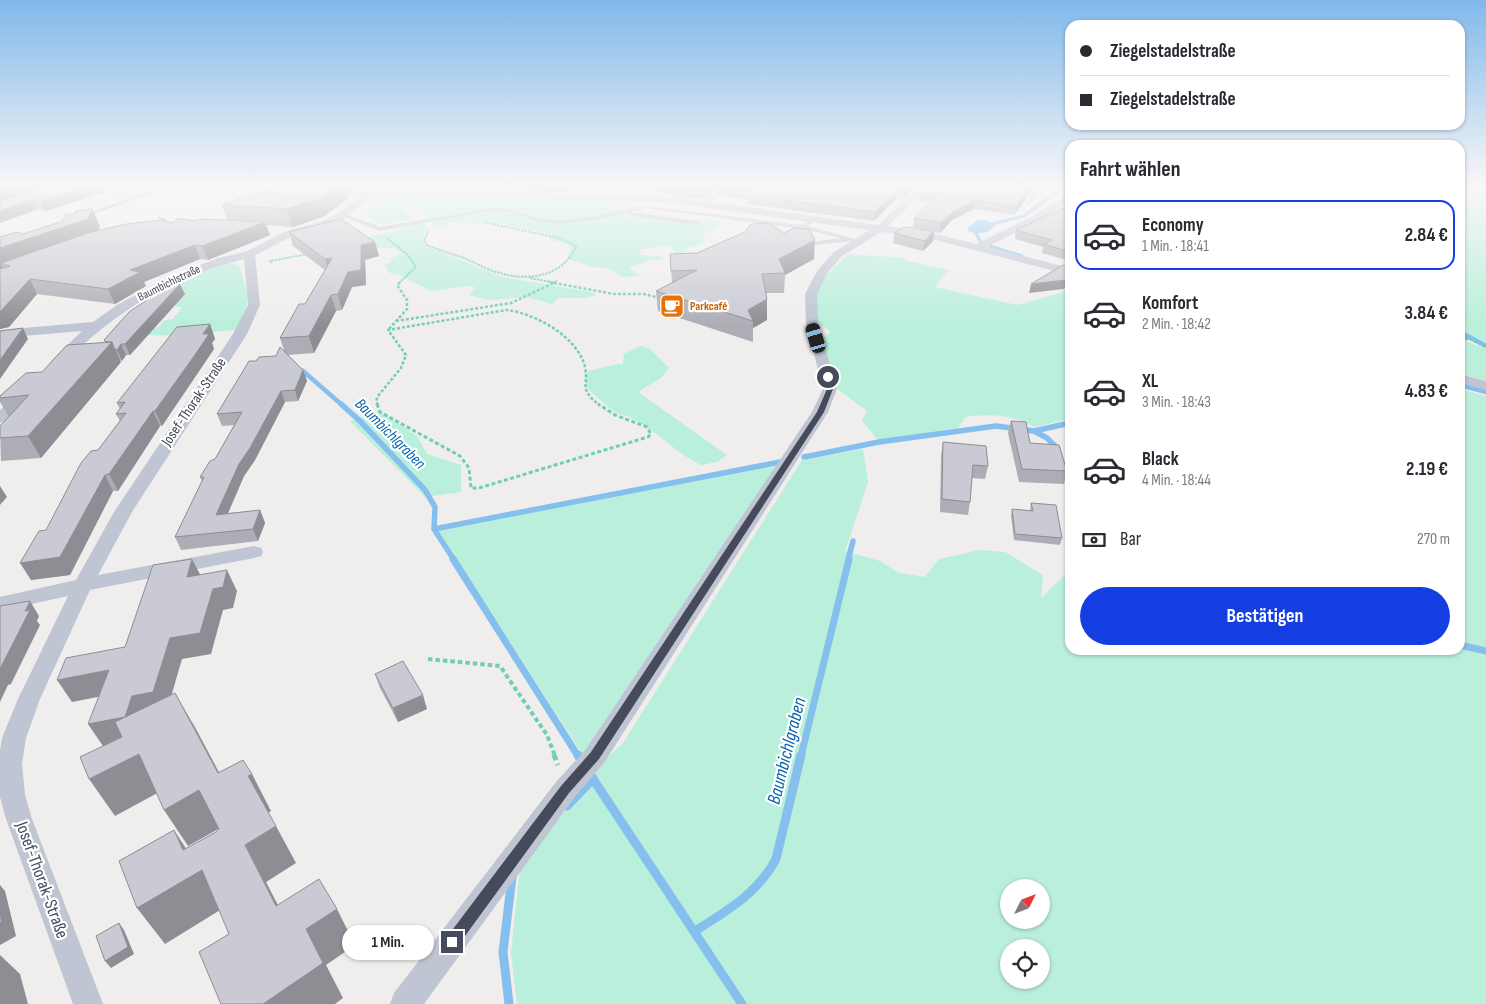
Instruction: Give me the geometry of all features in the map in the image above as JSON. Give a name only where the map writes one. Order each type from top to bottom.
[{"type":"street","points":[[249,254],[291,233]]},
{"type":"street","points":[[405,1004],[571,784],[595,756],[825,403],[830,389],[812,323],[811,294],[820,276],[832,260],[856,240],[870,233]]},
{"type":"street","points":[[916,233],[979,247],[1065,271]]},
{"type":"street","points":[[979,247],[1007,233]]},
{"type":"street","name":"Baumbichlstraße","points":[[49,370],[94,326],[138,298],[177,277],[202,267],[249,254]]},
{"type":"street","name":"Josef-Thorak-Straße","points":[[88,1004],[19,819],[12,795],[10,779],[12,751],[20,720],[82,587],[138,486],[240,334],[251,314],[254,298],[249,254]]},
{"type":"street","name":"Baumbichlstraße","points":[[0,334],[94,326]]},
{"type":"street","points":[[1465,380],[1486,386]]},
{"type":"street","points":[[0,418],[31,388]]},
{"type":"street","points":[[0,604],[254,552]]},
{"type":"lane","points":[[831,233],[856,240]]},
{"type":"lane","points":[[800,244],[856,240]]},
{"type":"path","points":[[381,233],[408,255],[416,267],[396,285],[408,303],[404,313],[388,330]]},
{"type":"path","points":[[426,233],[424,241],[427,245],[493,272],[557,281],[614,294],[644,294],[662,299]]},
{"type":"path","points":[[526,277],[551,272],[560,268],[572,258],[576,246],[559,238],[534,233]]},
{"type":"path","points":[[271,263],[270,261],[296,255],[299,257],[315,253]]},
{"type":"path","points":[[396,321],[511,303],[557,281]]},
{"type":"path","points":[[506,310],[524,312],[553,328],[574,349],[583,362],[585,368],[584,386],[590,396],[616,417],[647,427],[651,434],[638,442],[604,450],[478,488],[471,488],[470,469],[464,459],[380,412],[376,401],[378,396],[401,368],[406,355],[388,330],[506,310]]},
{"type":"path","points":[[1465,337],[1486,347]]},
{"type":"path","points":[[428,660],[500,666],[547,735],[571,784]]},
{"type":"green space","points":[[385,233],[425,233],[423,242],[427,246],[502,277],[591,292],[595,293],[595,296],[559,298],[552,304],[526,297],[489,300],[469,295],[476,288],[470,286],[431,291],[400,275],[390,273],[385,267],[386,264],[392,262],[390,259],[402,253],[394,248],[370,248],[369,237]]},
{"type":"green space","points":[[543,233],[706,233],[704,234],[703,244],[688,248],[678,255],[670,246],[639,250],[642,255],[663,257],[663,260],[652,260],[629,268],[640,276],[623,277],[608,268],[592,267],[567,259],[570,250],[569,244],[551,240],[547,234]]},
{"type":"green space","points":[[1465,233],[1486,233],[1486,346],[1465,335]]},
{"type":"green space","points":[[848,254],[906,258],[904,260],[949,270],[935,287],[1017,305],[1065,291],[1065,420],[1034,427],[1009,417],[984,415],[965,417],[958,428],[878,440],[862,421],[867,411],[836,388],[820,339],[829,334],[830,331],[816,321],[813,303],[818,288],[832,269]]},
{"type":"green space","points":[[233,263],[240,267],[247,293],[245,312],[235,330],[194,334],[149,335],[124,330],[154,329],[160,326],[163,321],[173,319],[182,307],[176,307],[175,304],[161,306],[139,303],[159,290],[196,272]]},
{"type":"green space","points":[[1465,341],[1486,349],[1486,381],[1465,375]]},
{"type":"green space","points":[[641,346],[649,348],[669,368],[661,378],[638,392],[727,455],[717,462],[701,465],[683,455],[650,429],[630,417],[614,412],[588,389],[585,380],[588,371],[623,364],[624,354]]},
{"type":"green space","points":[[1465,390],[1486,396],[1486,1004],[517,1004],[511,953],[520,867],[582,790],[594,769],[623,743],[802,460],[863,449],[868,482],[845,551],[880,561],[899,573],[925,577],[939,559],[980,550],[1005,552],[1043,575],[1041,598],[1065,575],[1065,655],[1465,655]]},
{"type":"green space","points":[[379,411],[417,436],[427,454],[461,465],[461,492],[425,497],[350,421]]},
{"type":"green space","points":[[779,465],[584,757],[438,530]]},
{"type":"building","points":[[13,233],[46,233],[0,248],[0,237]]},
{"type":"building","points":[[89,233],[237,233],[202,246],[195,245],[130,270],[140,272],[108,289],[30,279],[0,312],[0,269],[10,266],[1,263]]},
{"type":"building","points":[[290,233],[361,233],[375,242],[361,245],[361,270],[348,272],[338,294],[331,295],[309,336],[280,338],[299,304],[305,304],[332,258],[325,259]]},
{"type":"building","points":[[743,233],[811,233],[815,240],[779,259],[785,273],[762,274],[767,299],[748,310],[753,321],[656,291],[697,270],[671,271],[670,254],[697,253]]},
{"type":"building","points":[[894,233],[932,233],[925,241]]},
{"type":"building","points":[[1026,233],[1065,233],[1065,250],[1044,244],[1052,240]]},
{"type":"building","points":[[1063,265],[1065,266],[1065,280],[1031,284]]},
{"type":"building","points":[[177,280],[180,284],[125,344],[121,344],[117,350],[112,342],[104,340],[129,312]]},
{"type":"building","points":[[210,324],[203,334],[209,334],[197,352],[109,474],[105,475],[60,557],[20,563],[39,531],[46,530],[81,463],[91,451],[98,450],[126,413],[116,414],[125,402],[117,403],[177,327]]},
{"type":"building","points":[[23,328],[0,360],[0,331]]},
{"type":"building","points":[[112,342],[28,436],[0,438],[0,426],[29,395],[0,398],[0,396],[26,373],[42,372],[67,345]]},
{"type":"building","points":[[280,347],[303,370],[295,390],[281,391],[250,448],[239,464],[216,515],[260,510],[253,529],[175,537],[204,477],[200,477],[210,461],[215,459],[242,412],[217,414],[249,361],[256,361],[259,357],[276,356]]},
{"type":"building","points":[[1011,421],[1026,422],[1030,443],[1059,445],[1065,464],[1065,471],[1022,469]]},
{"type":"building","points":[[943,442],[986,446],[988,466],[973,465],[970,502],[942,499]]},
{"type":"building","points":[[1031,503],[1056,505],[1062,538],[1015,534],[1012,509],[1033,511]]},
{"type":"building","points":[[192,559],[187,577],[227,570],[223,587],[213,589],[200,633],[170,638],[153,692],[132,696],[125,717],[88,724],[109,670],[57,680],[66,658],[125,647],[153,565]]},
{"type":"building","points":[[30,601],[25,611],[30,610],[0,669],[0,606]]},
{"type":"building","points":[[403,661],[423,695],[393,708],[375,674]]},
{"type":"building","points":[[175,693],[218,773],[243,760],[252,774],[248,776],[276,826],[245,845],[276,906],[319,879],[337,909],[306,929],[323,963],[263,1004],[221,1004],[199,952],[229,934],[202,870],[137,908],[119,861],[174,830],[183,850],[216,832],[219,829],[199,790],[164,810],[139,754],[89,779],[80,757],[122,737],[115,722]]},
{"type":"building","points":[[119,923],[128,947],[105,961],[96,936]]},
{"type":"waterway","points":[[976,233],[980,241]]},
{"type":"waterway","points":[[990,246],[1022,256]]},
{"type":"waterway","points":[[1465,335],[1486,346]]},
{"type":"waterway","name":"Baumbichlgraben","points":[[303,371],[342,405]]},
{"type":"waterway","points":[[1465,386],[1486,392]]},
{"type":"waterway","name":"Baumbichlgraben","points":[[341,404],[360,421],[425,490],[435,507],[434,529]]},
{"type":"waterway","name":"Baumbichlgraben","points":[[1034,431],[1065,424]]},
{"type":"waterway","name":"Baumbichlgraben","points":[[804,457],[879,442],[996,426],[1034,431]]},
{"type":"waterway","name":"Baumbichlgraben","points":[[1034,431],[1047,438],[1058,449]]},
{"type":"waterway","name":"Baumbichlgraben","points":[[434,529],[780,462]]},
{"type":"waterway","name":"Baumbichlgraben","points":[[434,529],[454,560]]},
{"type":"waterway","name":"Baumbichlgraben","points":[[848,560],[853,541]]},
{"type":"waterway","name":"Baumbichlgraben","points":[[453,559],[578,756]]},
{"type":"waterway","name":"Baumbichlgraben","points":[[801,756],[849,559]]},
{"type":"waterway","name":"Baumbichlgraben","points":[[1465,646],[1486,651]]},
{"type":"waterway","name":"Baumbichlgraben","points":[[578,755],[582,762]]},
{"type":"waterway","name":"Baumbichlgraben","points":[[695,931],[741,900],[769,871],[776,859],[801,755]]},
{"type":"waterway","name":"Baumbichlgraben","points":[[589,772],[593,779]]},
{"type":"waterway","name":"Baumbichlgraben","points":[[567,806],[593,779]]},
{"type":"waterway","name":"Baumbichlgraben","points":[[593,779],[742,1004]]},
{"type":"waterway","name":"Baumbichlgraben","points":[[509,1004],[503,952],[512,877]]},
{"type":"place","name":"Parkcafé","points":[[672,306]]},
{"type":"route","points":[[452,942],[565,790],[595,756],[820,412],[830,389],[828,377]]}]
